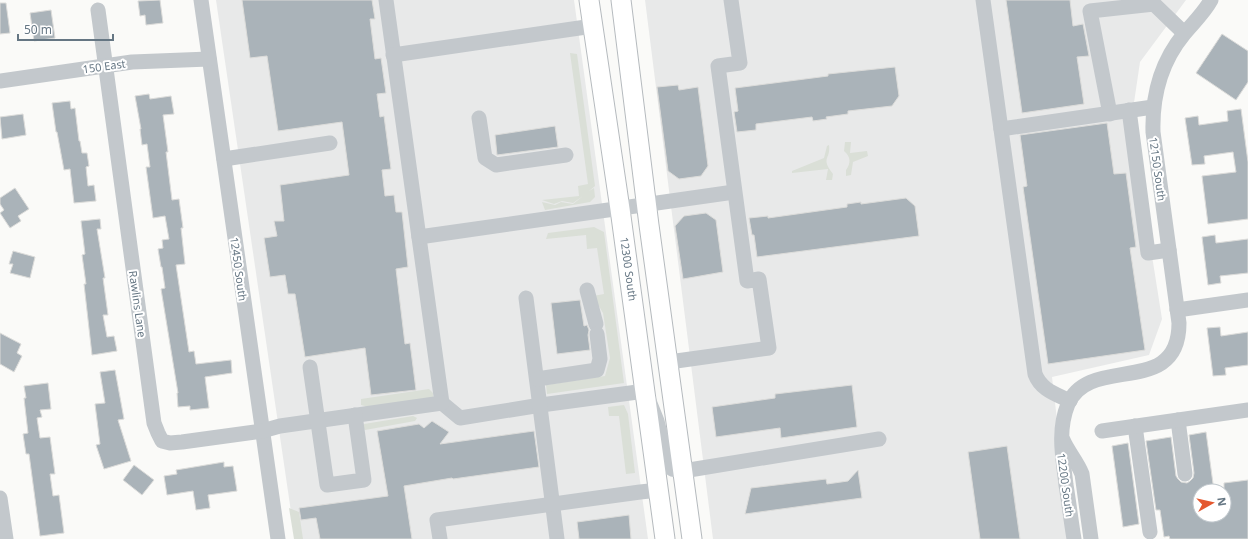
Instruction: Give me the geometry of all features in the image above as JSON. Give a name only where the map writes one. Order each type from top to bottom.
[{"type":"main road","name":"12300 South","points":[[589,0],[620,209],[665,539]]},
{"type":"main road","points":[[620,0],[646,205],[669,362],[692,539]]},
{"type":"street","name":"12450 South","points":[[201,0],[278,539]]},
{"type":"street","points":[[386,0],[442,403],[460,418],[645,391],[657,421],[668,465],[672,469],[683,471],[879,439]]},
{"type":"street","points":[[669,362],[769,348],[759,279],[747,281],[718,66],[740,63],[731,0]]},
{"type":"street","points":[[984,0],[1034,367],[1046,380],[1072,398]]},
{"type":"street","name":"12150 South","points":[[1072,398],[1085,385],[1092,382],[1154,368],[1172,353],[1178,338],[1178,310],[1153,132],[1153,107],[1157,88],[1166,61],[1184,33],[1202,13],[1211,0]]},
{"type":"street","points":[[1110,114],[1090,11],[1154,4],[1184,33]]},
{"type":"street","name":"Rawlins Lane","points":[[98,10],[154,423],[162,441],[170,443],[182,442],[262,431],[280,426],[318,420],[442,403]]},
{"type":"street","points":[[393,55],[593,26]]},
{"type":"street","name":"150 East","points":[[0,80],[160,60],[209,59]]},
{"type":"street","points":[[1001,129],[1153,107]]},
{"type":"street","points":[[1129,110],[1148,253],[1169,250]]},
{"type":"street","points":[[479,118],[485,158],[496,165],[566,155]]},
{"type":"street","points":[[224,159],[330,144]]},
{"type":"street","points":[[419,237],[734,192]]},
{"type":"street","points":[[537,379],[597,370],[600,359],[596,329],[587,290]]},
{"type":"street","points":[[526,298],[541,405],[557,539]]},
{"type":"street","points":[[1178,310],[1248,300]]},
{"type":"street","points":[[310,367],[327,485],[364,480],[355,415]]},
{"type":"street","name":"12200 South","points":[[1072,398],[1066,411],[1062,431],[1062,451],[1074,539]]},
{"type":"street","points":[[1102,431],[1248,410]]},
{"type":"street","points":[[1178,420],[1185,474]]},
{"type":"street","points":[[1135,426],[1150,532]]},
{"type":"street","name":"12200 South","points":[[1062,431],[1066,446],[1075,459],[1082,474],[1090,539]]},
{"type":"street","points":[[440,539],[437,520],[659,490]]},
{"type":"street","points":[[0,498],[6,539]]},
{"type":"shaded area","points":[[216,0],[574,0],[648,539],[295,539]]},
{"type":"shaded area","points":[[645,0],[1186,0],[1140,62],[1131,123],[1162,319],[1149,355],[1052,377],[1071,539],[713,539]]},
{"type":"shaded area","points":[[570,53],[577,54],[595,186],[589,191],[594,188],[595,197],[590,202],[545,210],[542,202],[555,205],[561,202],[573,204],[583,196],[573,203],[562,201],[554,204],[542,200],[579,196],[578,186],[588,184]]},
{"type":"shaded area","points":[[845,142],[851,142],[850,153],[867,151],[868,156],[853,162],[851,175],[846,176],[846,170],[850,160],[844,151]]},
{"type":"shaded area","points":[[829,145],[827,164],[833,174],[832,180],[826,180],[828,169],[792,173],[792,171],[824,158],[827,146]]},
{"type":"shaded area","points":[[594,227],[604,232],[624,383],[547,394],[546,385],[605,376],[610,358],[603,313],[593,296],[604,294],[597,248],[587,249],[586,235],[546,239],[548,233]]},
{"type":"shaded area","points":[[429,389],[433,393],[433,398],[368,407],[361,405],[361,399]]},
{"type":"shaded area","points":[[624,405],[628,414],[635,473],[626,474],[619,416],[609,416],[608,407]]},
{"type":"shaded area","points":[[413,416],[417,418],[415,421],[365,430],[362,427],[364,424]]},
{"type":"shaded area","points":[[289,508],[299,512],[303,539],[294,539]]},
{"type":"building","points":[[160,0],[163,23],[146,25],[145,15],[140,16],[138,1]]},
{"type":"building","points":[[242,0],[372,0],[375,19],[370,19],[375,59],[381,58],[386,93],[377,94],[380,117],[384,116],[391,169],[382,170],[385,196],[394,195],[396,212],[402,212],[408,267],[396,269],[405,344],[410,343],[416,390],[371,395],[365,348],[305,357],[295,294],[288,294],[285,275],[270,277],[264,238],[277,236],[274,221],[284,221],[280,185],[349,175],[342,122],[278,131],[267,56],[250,58]]},
{"type":"building","points":[[1006,0],[1070,0],[1073,26],[1083,24],[1089,56],[1077,57],[1084,104],[1022,113]]},
{"type":"building","points":[[0,3],[6,3],[10,33],[0,34]]},
{"type":"building","points":[[51,10],[55,38],[34,41],[30,13]]},
{"type":"building","points":[[1222,34],[1248,51],[1248,82],[1236,100],[1196,73]]},
{"type":"building","points":[[895,67],[899,96],[892,106],[848,111],[848,114],[826,117],[827,119],[813,121],[812,117],[756,124],[756,130],[737,132],[734,112],[738,111],[735,88],[828,76],[828,74]]},
{"type":"building","points":[[678,85],[679,90],[698,87],[708,166],[701,176],[679,179],[668,171],[657,87]]},
{"type":"building","points":[[149,94],[150,99],[171,96],[174,114],[163,115],[172,200],[179,199],[183,228],[181,228],[185,264],[176,265],[189,352],[194,351],[196,364],[231,360],[232,373],[205,377],[209,408],[190,410],[190,406],[178,407],[178,393],[161,289],[165,288],[158,249],[163,248],[162,240],[169,239],[165,216],[153,218],[146,167],[150,167],[147,144],[142,145],[141,129],[135,96]]},
{"type":"building","points":[[70,101],[71,109],[75,108],[82,153],[87,153],[89,166],[86,167],[88,186],[94,185],[96,201],[74,203],[70,169],[64,170],[52,103]]},
{"type":"building","points":[[1241,109],[1248,162],[1248,219],[1208,224],[1202,176],[1236,172],[1233,152],[1204,156],[1205,164],[1192,165],[1185,118],[1198,116],[1199,125],[1228,121],[1227,111]]},
{"type":"building","points":[[23,114],[26,135],[2,139],[0,117]]},
{"type":"building","points":[[1107,123],[1114,174],[1126,173],[1136,247],[1130,248],[1145,350],[1048,364],[1023,187],[1027,186],[1020,135]]},
{"type":"building","points":[[555,126],[558,147],[497,155],[495,135]]},
{"type":"building","points":[[15,188],[29,209],[18,216],[21,221],[10,228],[0,213],[4,210],[0,204],[0,198]]},
{"type":"building","points":[[906,198],[915,206],[919,236],[757,257],[754,235],[752,235],[749,218],[768,216],[768,218],[847,207],[847,204],[861,202],[861,204]]},
{"type":"building","points":[[706,213],[716,220],[723,272],[683,279],[675,226],[684,216]]},
{"type":"building","points":[[100,219],[101,229],[97,229],[105,278],[103,278],[108,315],[103,315],[107,337],[114,336],[117,351],[92,355],[84,284],[86,284],[82,255],[85,254],[81,221]]},
{"type":"building","points":[[1215,235],[1216,243],[1248,239],[1248,273],[1220,276],[1221,283],[1208,285],[1202,237]]},
{"type":"building","points":[[13,251],[35,257],[30,278],[10,273],[13,264],[9,264]]},
{"type":"building","points":[[580,300],[584,326],[587,325],[589,330],[588,335],[590,350],[557,354],[551,303]]},
{"type":"building","points":[[1220,327],[1221,336],[1248,332],[1248,365],[1225,368],[1226,375],[1213,376],[1207,328]]},
{"type":"building","points":[[0,333],[21,344],[17,353],[22,356],[14,372],[0,364]]},
{"type":"building","points":[[115,370],[124,419],[118,420],[131,461],[104,469],[96,445],[100,444],[95,404],[105,403],[100,372]]},
{"type":"building","points":[[48,383],[51,409],[40,410],[42,417],[37,418],[40,438],[50,437],[55,474],[50,474],[53,496],[59,495],[64,533],[40,536],[29,454],[26,454],[23,434],[28,433],[24,386]]},
{"type":"building","points":[[852,385],[857,427],[781,438],[780,428],[716,437],[712,407],[775,398],[775,394]]},
{"type":"building","points":[[432,421],[449,432],[440,444],[534,431],[539,467],[452,478],[404,486],[412,539],[320,539],[316,518],[301,520],[299,508],[388,496],[377,431],[419,424],[424,428]]},
{"type":"building","points":[[1206,432],[1213,483],[1192,483],[1192,523],[1232,523],[1232,483],[1224,483],[1248,480],[1248,539],[1170,539],[1169,536],[1164,537],[1160,510],[1156,510],[1146,441],[1171,437],[1176,476],[1181,482],[1187,483],[1193,478],[1194,473],[1189,435]]},
{"type":"building","points":[[1128,443],[1139,524],[1123,527],[1112,446]]},
{"type":"building","points":[[1007,446],[1020,539],[980,539],[968,452]]},
{"type":"building","points":[[224,462],[224,467],[233,466],[237,491],[208,495],[210,508],[196,510],[193,491],[167,495],[164,476],[177,474],[176,470]]},
{"type":"building","points":[[134,465],[154,480],[142,495],[123,480]]},
{"type":"building","points":[[858,470],[862,498],[745,514],[751,488],[826,479],[827,484],[848,481]]},
{"type":"building","points":[[629,515],[631,539],[579,539],[577,522]]}]
